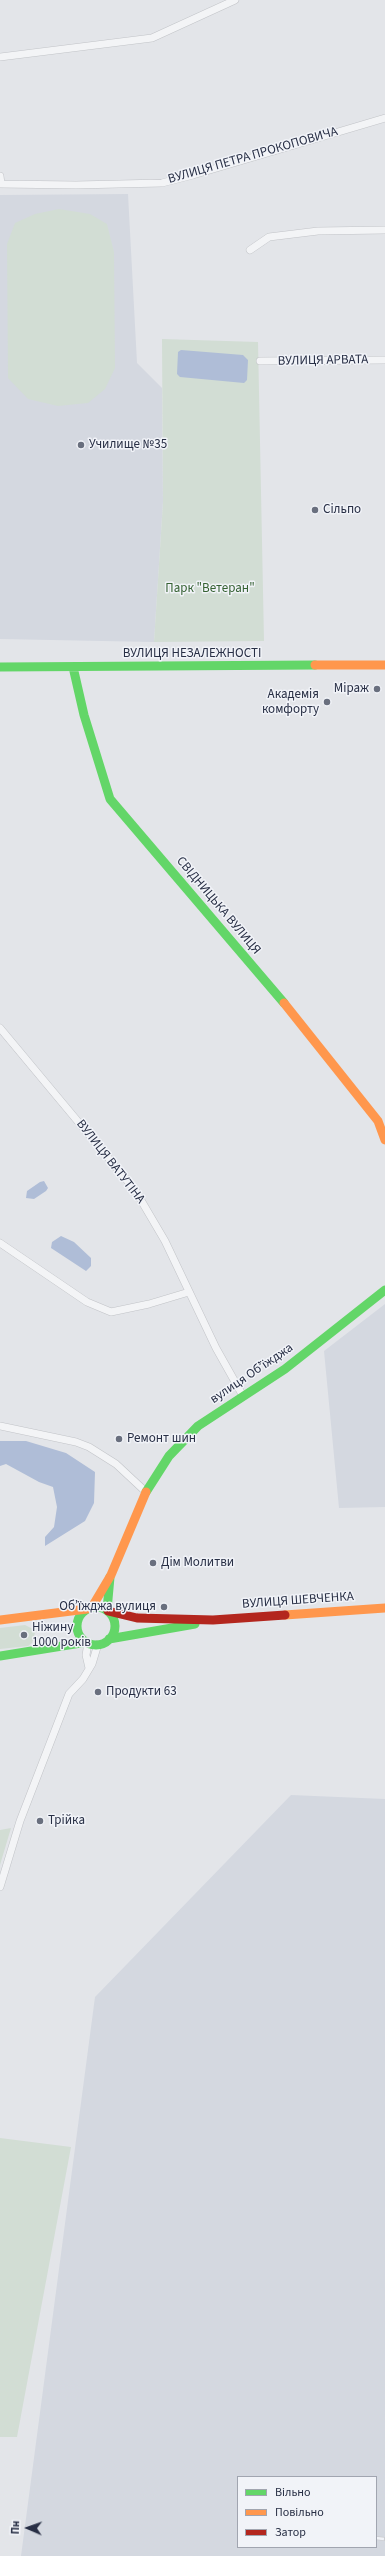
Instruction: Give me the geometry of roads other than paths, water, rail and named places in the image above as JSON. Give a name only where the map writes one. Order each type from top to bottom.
[{"type":"street","points":[[0,57],[152,38],[235,0]]},
{"type":"street","name":"ВУЛИЦЯ ПЕТРА ПРОКОПОВИЧА","points":[[0,184],[76,185],[162,182],[385,118]]},
{"type":"street","points":[[0,176],[0,184]]},
{"type":"street","points":[[250,250],[269,236],[318,231],[385,230]]},
{"type":"street","name":"ВУЛИЦЯ АРВАТА","points":[[260,361],[385,360]]},
{"type":"street","name":"ВУЛИЦЯ НЕЗАЛЕЖНОСТІ","points":[[0,667],[385,665]]},
{"type":"street","name":"СВІДНИЦЬКА ВУЛИЦЯ","points":[[73,667],[84,715],[110,799],[314,1038],[378,1121],[385,1140]]},
{"type":"street","name":"ВУЛИЦЯ ВАТУТІНА","points":[[0,1028],[135,1190],[165,1241],[189,1292],[243,1396]]},
{"type":"street","points":[[0,1244],[87,1302],[111,1312],[149,1304],[189,1292]]},
{"type":"street","name":"вулиця Обʼїжджа","points":[[90,1608],[111,1575],[146,1492],[168,1456],[198,1426],[285,1369],[385,1290]]},
{"type":"street","points":[[0,1426],[76,1442],[89,1447],[116,1464],[146,1492]]},
{"type":"street","name":"вулиця Обʼїжджа","points":[[107,1610],[111,1575]]},
{"type":"street","points":[[88,1642],[80,1635],[77,1626],[80,1616],[90,1608]]},
{"type":"street","points":[[0,1620],[90,1608],[107,1610],[115,1625],[109,1639],[98,1644],[88,1642],[0,1656]]},
{"type":"street","name":"ВУЛИЦЯ ШЕВЧЕНКА","points":[[107,1610],[137,1618],[213,1620],[385,1608]]},
{"type":"street","name":"ВУЛИЦЯ ШЕВЧЕНКА","points":[[109,1639],[213,1620]]},
{"type":"street","points":[[88,1642],[86,1655],[89,1668]]},
{"type":"street","points":[[0,1887],[20,1821],[69,1694],[83,1679],[98,1644]]},
{"type":"water","points":[[181,350],[243,355],[248,360],[247,380],[244,383],[180,377],[177,374],[178,352]]},
{"type":"water","points":[[44,1181],[48,1188],[46,1191],[34,1199],[26,1198],[27,1191]]},
{"type":"water","points":[[61,1236],[74,1242],[91,1258],[91,1266],[86,1271],[51,1248],[52,1242]]},
{"type":"water","points":[[0,1441],[26,1441],[66,1453],[95,1472],[94,1503],[85,1521],[45,1546],[45,1537],[54,1527],[57,1507],[53,1487],[39,1482],[6,1464],[0,1466]]},
{"type":"railway","points":[[377,2538],[385,2539]]},
{"type":"place","name":"Училище №35","points":[[81,445]]},
{"type":"place","name":"Сільпо","points":[[315,510]]},
{"type":"place","name":"Міраж","points":[[377,689]]},
{"type":"place","name":"Академія комфорту","points":[[327,702]]},
{"type":"place","name":"Ремонт шин","points":[[119,1439]]},
{"type":"place","name":"Дім Молитви","points":[[153,1563]]},
{"type":"place","name":"Об’їжджа вулиця","points":[[164,1607]]},
{"type":"place","name":"Ніжину 1000 років","points":[[24,1635]]},
{"type":"place","name":"Продукти 63","points":[[98,1692]]},
{"type":"place","name":"Трійка","points":[[40,1821]]},
{"type":"park label","name":"Парк \"Ветеран\"","points":[[210,589]]}]
